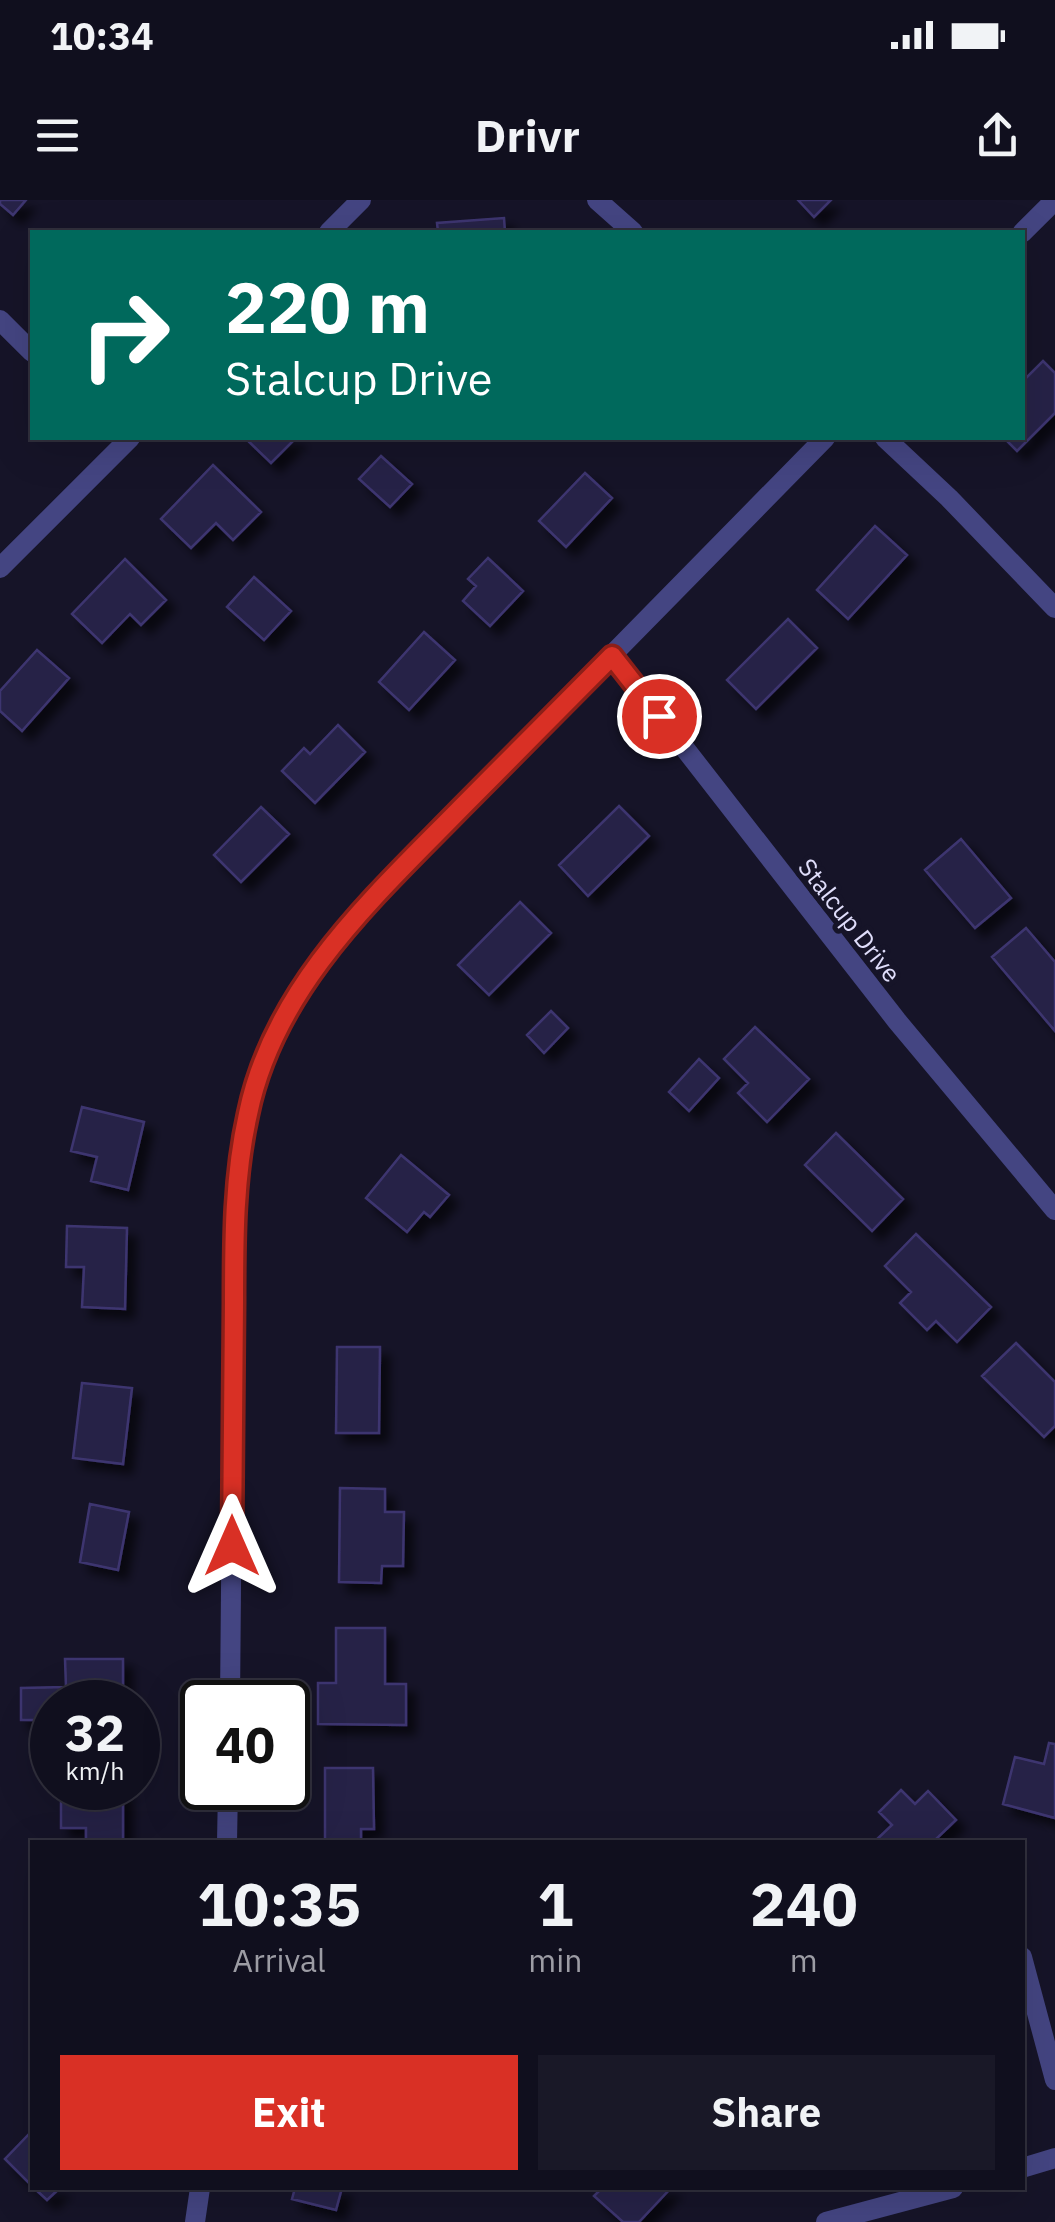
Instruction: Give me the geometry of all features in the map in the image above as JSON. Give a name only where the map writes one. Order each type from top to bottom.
[{"type":"street","points":[[331,230],[361,200]]},
{"type":"street","points":[[597,200],[631,230]]},
{"type":"street","points":[[1025,230],[1054,200]]},
{"type":"street","points":[[0,320],[30,350]]},
{"type":"street","points":[[0,568],[124,440]]},
{"type":"street","points":[[230,1680],[234,1224],[248,1111],[281,1023],[336,940],[390,880],[823,440]]},
{"type":"street","points":[[886,440],[1055,608]]},
{"type":"street","name":"Stalcup Drive","points":[[612,656],[897,1022],[1055,1210]]},
{"type":"street","points":[[228,1810],[228,1840]]},
{"type":"street","points":[[1025,1968],[1055,2080]]},
{"type":"street","points":[[1025,2167],[1055,2158]]},
{"type":"street","points":[[195,2222],[200,2190]]},
{"type":"street","points":[[826,2222],[946,2190]]},
{"type":"building","points":[[0,200],[26,200],[13,215]]},
{"type":"building","points":[[798,200],[831,200],[814,217]]},
{"type":"building","points":[[504,218],[505,230],[438,230],[437,223]]},
{"type":"building","points":[[1043,361],[1055,373],[1055,413],[1017,451],[1006,440],[1025,440],[1025,379]]},
{"type":"building","points":[[247,440],[294,440],[271,463]]},
{"type":"building","points":[[381,456],[412,484],[390,507],[359,479]]},
{"type":"building","points":[[213,465],[261,512],[233,540],[216,523],[191,548],[161,519]]},
{"type":"building","points":[[585,473],[612,498],[566,547],[539,521]]},
{"type":"building","points":[[875,526],[907,555],[848,619],[817,590]]},
{"type":"building","points":[[488,558],[523,591],[490,626],[463,601],[476,586],[468,579]]},
{"type":"building","points":[[125,559],[166,600],[141,625],[130,614],[102,643],[72,614]]},
{"type":"building","points":[[254,577],[291,611],[264,640],[227,607]]},
{"type":"building","points":[[788,619],[817,648],[756,709],[727,680]]},
{"type":"building","points":[[424,632],[455,660],[409,710],[379,682]]},
{"type":"building","points":[[37,650],[69,678],[22,731],[0,711],[0,691]]},
{"type":"building","points":[[338,725],[365,752],[315,803],[282,771],[304,748],[310,754]]},
{"type":"building","points":[[619,806],[649,836],[588,896],[559,865]]},
{"type":"building","points":[[261,807],[289,834],[241,882],[214,855]]},
{"type":"building","points":[[961,839],[1011,898],[975,928],[925,870]]},
{"type":"building","points":[[520,902],[551,933],[489,995],[458,965]]},
{"type":"building","points":[[1026,928],[1055,962],[1055,1031],[992,957]]},
{"type":"building","points":[[551,1011],[568,1028],[544,1053],[527,1035]]},
{"type":"building","points":[[755,1027],[809,1079],[767,1122],[738,1093],[748,1083],[724,1059]]},
{"type":"building","points":[[699,1059],[719,1078],[689,1111],[669,1092]]},
{"type":"building","points":[[82,1107],[144,1122],[128,1190],[91,1181],[97,1157],[71,1151]]},
{"type":"building","points":[[836,1133],[903,1199],[872,1231],[805,1165]]},
{"type":"building","points":[[401,1155],[449,1195],[430,1217],[424,1212],[407,1232],[366,1198]]},
{"type":"building","points":[[67,1226],[127,1228],[125,1309],[82,1307],[84,1267],[66,1267]]},
{"type":"building","points":[[916,1234],[991,1307],[957,1342],[936,1321],[927,1330],[900,1303],[911,1292],[885,1266]]},
{"type":"building","points":[[1016,1343],[1055,1382],[1055,1426],[1044,1437],[982,1376]]},
{"type":"building","points":[[337,1347],[380,1347],[379,1433],[336,1433]]},
{"type":"building","points":[[82,1383],[132,1388],[123,1464],[73,1458]]},
{"type":"building","points":[[340,1488],[385,1489],[385,1512],[404,1512],[403,1566],[382,1566],[381,1583],[339,1582]]},
{"type":"building","points":[[90,1504],[129,1512],[118,1570],[80,1562]]},
{"type":"building","points":[[336,1628],[385,1628],[385,1684],[406,1684],[406,1725],[318,1724],[318,1683],[336,1683]]},
{"type":"building","points":[[65,1659],[123,1659],[123,1680],[66,1680]]},
{"type":"building","points":[[21,1688],[30,1688],[30,1720],[21,1720]]},
{"type":"building","points":[[1049,1743],[1055,1744],[1055,1818],[1003,1804],[1015,1757],[1044,1764]]},
{"type":"building","points":[[325,1768],[373,1768],[374,1829],[361,1829],[361,1840],[325,1840]]},
{"type":"building","points":[[901,1790],[915,1804],[928,1791],[956,1820],[935,1840],[876,1840],[892,1825],[879,1812]]},
{"type":"building","points":[[61,1810],[123,1810],[123,1840],[86,1840],[86,1828],[61,1828]]},
{"type":"building","points":[[30,2133],[30,2184],[5,2159]]},
{"type":"building","points":[[36,2190],[58,2190],[47,2200]]},
{"type":"building","points":[[294,2190],[341,2190],[336,2210],[292,2199]]},
{"type":"building","points":[[600,2190],[669,2190],[639,2222],[623,2222],[594,2196]]},
{"type":"route","points":[[232,1546],[234,1224],[240,1159],[248,1111],[281,1023],[336,940],[390,880],[612,656],[659,716]]}]
